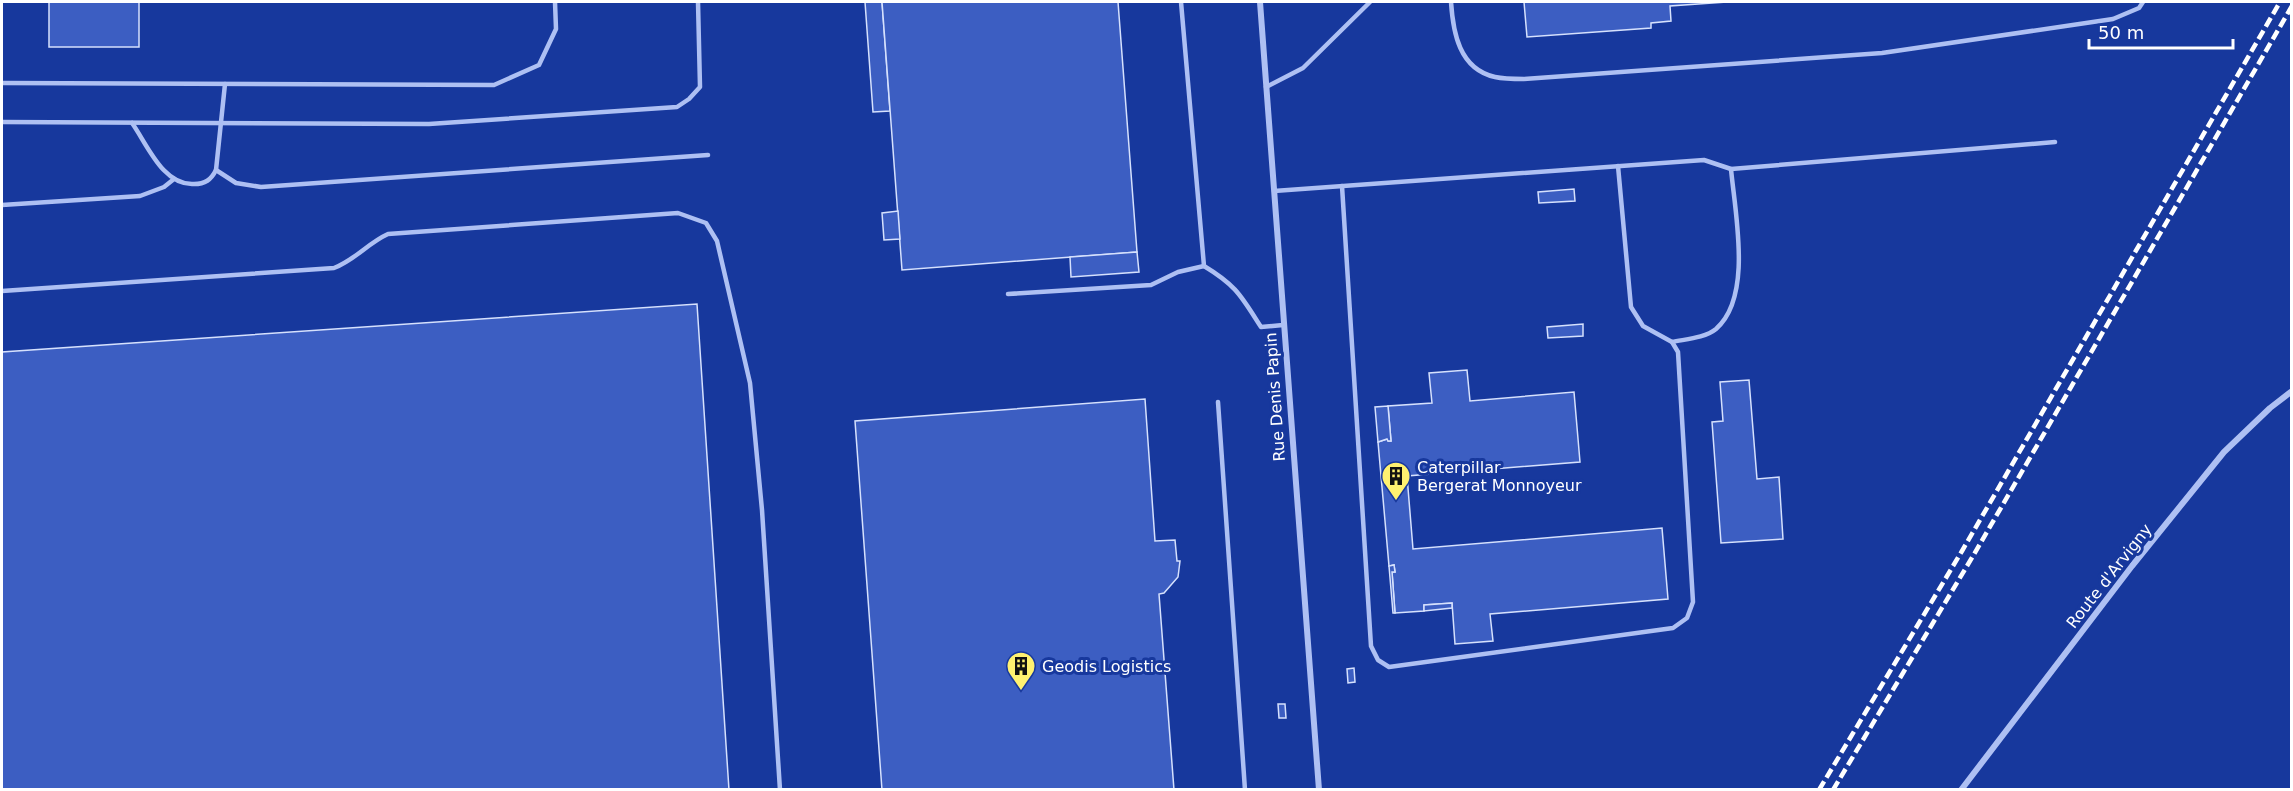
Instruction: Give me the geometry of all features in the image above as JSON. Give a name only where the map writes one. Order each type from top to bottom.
[{"type":"street","name":"Rue Denis Papin","points":[[1260,2],[1319,789]]},
{"type":"street","name":"Route d'Arvigny","points":[[1961,789],[2132,566],[2224,452],[2270,408],[2292,391]]},
{"type":"lane","points":[[2,83],[494,85],[539,65],[556,29],[555,2]]},
{"type":"lane","points":[[2,122],[429,124],[677,107],[689,99],[700,87],[699,2]]},
{"type":"lane","points":[[1181,2],[1204,266]]},
{"type":"lane","points":[[1266,87],[1303,68],[1370,2]]},
{"type":"lane","points":[[1450,2],[1453,33],[1462,52],[1474,68],[1494,77],[1524,79],[1882,53],[2113,20],[2139,8],[2143,2]]},
{"type":"lane","points":[[132,122],[167,175],[190,184],[204,183],[212,178],[216,170],[225,84]]},
{"type":"lane","points":[[1274,191],[1704,160],[1731,169],[2055,142]]},
{"type":"lane","points":[[216,170],[236,183],[261,187],[708,155]]},
{"type":"lane","points":[[1342,186],[1371,646],[1378,660],[1389,667],[1673,628],[1687,618],[1693,602],[1678,352],[1672,342],[1643,326],[1631,307],[1618,166]]},
{"type":"lane","points":[[1672,342],[1700,337],[1715,330],[1730,314],[1740,271],[1731,169]]},
{"type":"lane","points":[[2,205],[140,196],[164,187],[174,179]]},
{"type":"lane","points":[[2,291],[334,268],[349,262],[376,240],[388,234],[678,213],[706,223],[717,241],[750,383],[762,510],[780,789]]},
{"type":"lane","points":[[1008,294],[1151,285],[1178,272],[1204,266],[1225,279],[1238,291],[1261,327],[1283,325]]},
{"type":"lane","points":[[1218,402],[1245,789]]},
{"type":"building","points":[[49,2],[139,2],[139,47],[49,47]]},
{"type":"building","points":[[865,2],[882,2],[890,111],[873,112]]},
{"type":"building","points":[[882,2],[1118,2],[1137,252],[902,270]]},
{"type":"building","points":[[1524,2],[1727,2],[1670,6],[1671,21],[1651,23],[1651,28],[1527,37]]},
{"type":"building","points":[[1574,189],[1575,201],[1539,203],[1538,192]]},
{"type":"building","points":[[898,211],[900,239],[884,240],[882,213]]},
{"type":"building","points":[[1137,252],[1139,272],[1071,277],[1070,257]]},
{"type":"building","points":[[697,304],[729,790],[2,790],[2,352]]},
{"type":"building","points":[[1583,324],[1583,336],[1548,338],[1547,327]]},
{"type":"building","name":"Caterpillar Bergerat Monnoyeur","points":[[1467,370],[1470,401],[1574,392],[1580,462],[1407,476],[1413,549],[1662,528],[1668,599],[1490,614],[1493,641],[1455,644],[1452,603],[1424,605],[1424,611],[1395,613],[1392,572],[1395,572],[1394,565],[1389,566],[1378,442],[1387,439],[1391,441],[1388,406],[1432,403],[1429,373]]},
{"type":"building","points":[[1749,380],[1757,479],[1779,477],[1783,539],[1721,543],[1712,422],[1723,421],[1720,382]]},
{"type":"building","name":"Geodis Logistics","points":[[1145,399],[1155,541],[1175,540],[1177,561],[1180,561],[1178,577],[1164,593],[1159,594],[1174,790],[882,790],[855,421]]},
{"type":"building","points":[[1388,406],[1391,441],[1387,439],[1378,442],[1375,407]]},
{"type":"building","points":[[1394,565],[1395,572],[1392,572],[1395,613],[1393,613],[1389,566]]},
{"type":"building","points":[[1452,603],[1452,608],[1424,611],[1424,605]]},
{"type":"building","points":[[1354,668],[1355,682],[1348,683],[1347,669]]},
{"type":"building","points":[[1278,704],[1285,704],[1286,718],[1279,718]]},
{"type":"railway","points":[[1819,790],[1962,551],[2280,2]]},
{"type":"railway","points":[[1833,790],[1973,556],[2292,6]]},
{"type":"place","name":"Caterpillar Bergerat Monnoyeur","points":[[1396,502]]},
{"type":"place","name":"Geodis Logistics","points":[[1021,692]]}]
